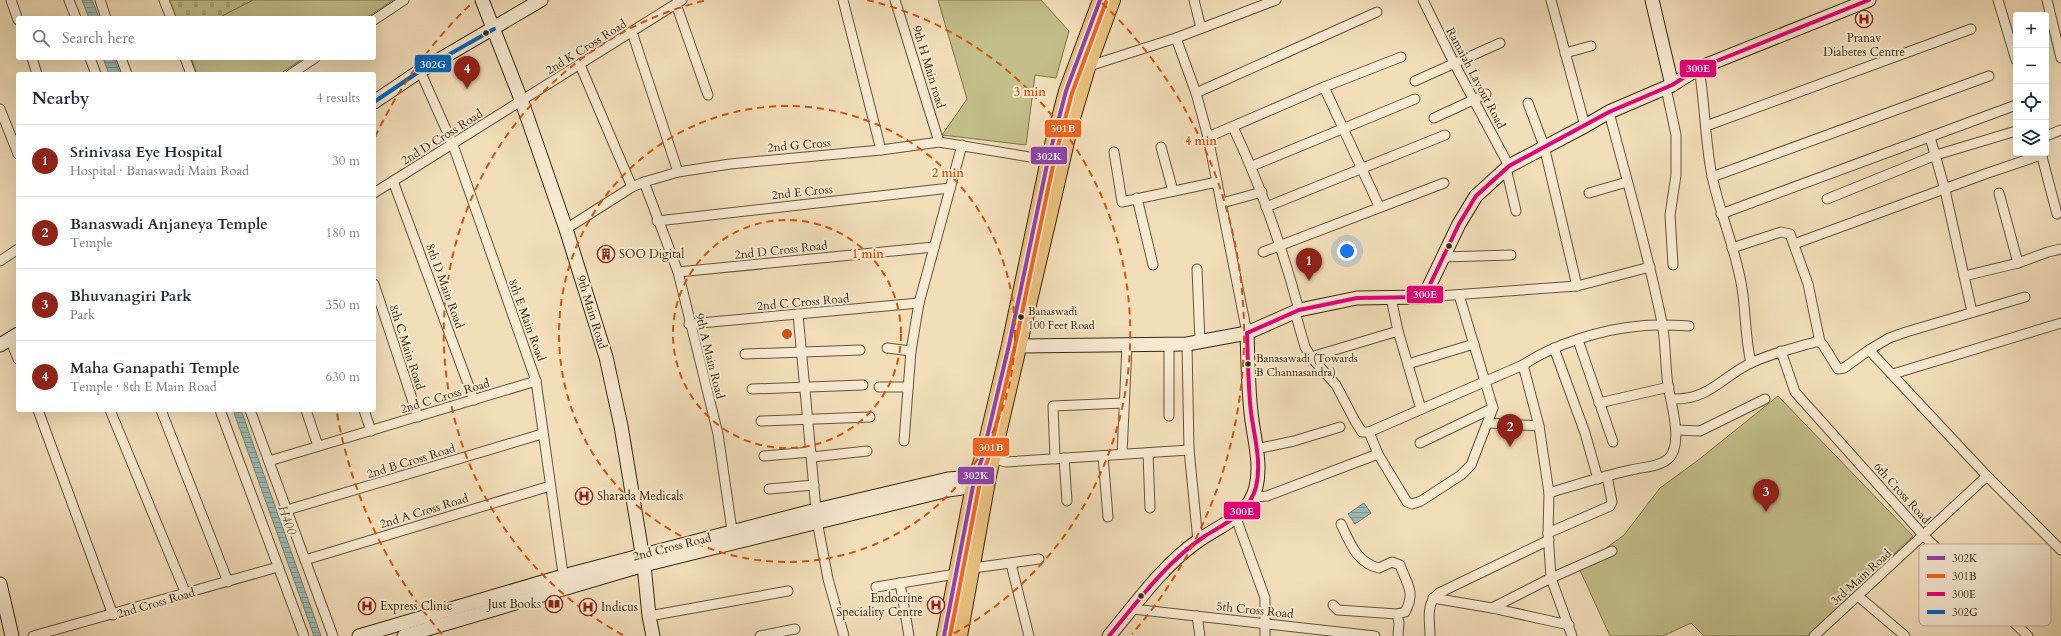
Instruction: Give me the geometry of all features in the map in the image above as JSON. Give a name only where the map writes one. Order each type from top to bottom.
[{"type":"main road","points":[[944,636],[956,574],[981,481],[1021,346],[1071,125],[1082,66],[1100,0]]},
{"type":"main road","points":[[988,458],[1009,345],[1048,160],[1066,91],[1082,66],[1113,0]]},
{"type":"main road","points":[[960,636],[973,568],[981,481]]},
{"type":"street","points":[[11,0],[17,16]]},
{"type":"street","points":[[69,0],[75,16]]},
{"type":"street","points":[[100,0],[105,16]]},
{"type":"street","points":[[164,0],[170,16]]},
{"type":"street","points":[[376,19],[404,0]]},
{"type":"street","name":"9th Main Road","points":[[482,0],[522,102],[566,229],[606,357],[621,426],[643,560],[649,616],[653,636]]},
{"type":"street","points":[[376,101],[420,72],[541,0]]},
{"type":"street","points":[[843,0],[881,150]]},
{"type":"street","name":"9th H Main road","points":[[895,0],[939,142]]},
{"type":"street","points":[[1194,0],[1201,28]]},
{"type":"street","points":[[1082,66],[1176,38],[1276,0]]},
{"type":"street","name":"Ramaiah Layout Road","points":[[1423,0],[1508,167],[1516,211]]},
{"type":"street","points":[[1551,0],[1585,126]]},
{"type":"street","points":[[1652,0],[1669,86],[1676,135],[1676,175],[1670,215],[1673,265]]},
{"type":"street","points":[[1424,297],[1459,224],[1476,196],[1508,167],[1544,146],[1585,126],[1609,112],[1669,86],[1699,68],[1846,4],[1869,0]]},
{"type":"street","points":[[1998,0],[2013,50]]},
{"type":"street","points":[[2047,0],[2061,58]]},
{"type":"street","points":[[679,2],[708,95]]},
{"type":"street","name":"2nd K Cross Road","points":[[522,102],[679,2]]},
{"type":"street","points":[[1196,93],[1377,12]]},
{"type":"street","points":[[1706,126],[1971,29]]},
{"type":"street","points":[[632,32],[678,172]]},
{"type":"street","points":[[1109,636],[1168,566],[1198,541],[1236,518],[1253,496],[1257,480],[1256,449],[1251,412],[1247,332],[1208,137],[1196,93],[1176,38]]},
{"type":"street","points":[[1415,81],[1500,43]]},
{"type":"street","points":[[1565,53],[1591,46]]},
{"type":"street","points":[[1208,137],[1324,87],[1400,57]]},
{"type":"street","points":[[33,60],[37,72]]},
{"type":"street","points":[[91,60],[95,72]]},
{"type":"street","points":[[122,60],[126,72]]},
{"type":"street","points":[[187,60],[190,72]]},
{"type":"street","points":[[294,72],[313,60]]},
{"type":"street","points":[[580,65],[632,187]]},
{"type":"street","points":[[1699,68],[1705,103],[1706,134],[1712,177],[1742,287],[1748,349],[1751,363]]},
{"type":"street","name":"8th E Main Road","points":[[420,72],[453,145],[536,381],[542,434],[564,582]]},
{"type":"street","points":[[1712,177],[1990,76]]},
{"type":"street","points":[[1324,87],[1379,206]]},
{"type":"street","points":[[1434,118],[1486,94]]},
{"type":"street","points":[[1252,166],[1343,130],[1415,99]]},
{"type":"street","name":"2nd D Cross Road","points":[[376,192],[522,102]]},
{"type":"street","points":[[1528,103],[1544,146],[1577,286]]},
{"type":"street","points":[[1721,214],[2013,105]]},
{"type":"street","points":[[0,109],[16,149]]},
{"type":"street","points":[[1549,493],[1603,477],[1659,464],[1669,459],[1674,450],[1676,430],[1673,399],[1669,387],[1662,325],[1650,267],[1609,112]]},
{"type":"street","points":[[1233,127],[1252,166],[1281,247],[1305,347],[1311,357],[1336,385],[1362,432],[1369,432],[1523,365],[1534,357],[1554,348],[1578,340],[1618,329],[1662,325],[1689,326]]},
{"type":"street","points":[[2049,135],[2061,130]]},
{"type":"street","points":[[1827,199],[1936,155],[2013,132]]},
{"type":"street","points":[[1266,207],[1445,135]]},
{"type":"street","points":[[1930,137],[1945,190],[1972,312]]},
{"type":"street","name":"2nd G Cross","points":[[566,229],[632,187],[644,182],[678,172],[730,164],[881,150],[939,142],[1048,160]]},
{"type":"street","points":[[904,441],[911,351],[919,303],[962,145]]},
{"type":"street","points":[[1161,148],[1173,191]]},
{"type":"street","points":[[1114,152],[1122,202],[1217,182]]},
{"type":"street","points":[[1794,244],[2035,156]]},
{"type":"street","points":[[2042,156],[2057,214]]},
{"type":"street","name":"8th D Main Road","points":[[393,181],[474,400]]},
{"type":"street","name":"9th A Main Road","points":[[644,182],[657,221],[678,272],[718,434],[733,537]]},
{"type":"street","points":[[1589,193],[1627,182]]},
{"type":"street","points":[[1263,252],[1281,247],[1379,206],[1444,183]]},
{"type":"street","name":"2nd E Cross","points":[[657,221],[950,188]]},
{"type":"street","points":[[1222,203],[1262,192]]},
{"type":"street","points":[[1999,193],[2018,263]]},
{"type":"street","points":[[1137,198],[1153,265]]},
{"type":"street","points":[[1732,248],[1781,232],[1790,234],[1808,284],[1820,342],[1838,369],[1844,368],[1889,338],[2025,297]]},
{"type":"street","name":"2nd D Cross Road","points":[[678,272],[934,247]]},
{"type":"street","points":[[1964,276],[2018,263],[2061,249]]},
{"type":"street","points":[[0,261],[16,251]]},
{"type":"street","points":[[1443,257],[1511,255]]},
{"type":"street","points":[[1021,346],[1193,343],[1247,332],[1297,311],[1357,298],[1424,297],[1577,286],[1650,267]]},
{"type":"street","points":[[1197,269],[1189,450],[1198,541]]},
{"type":"street","name":"8th C Main Road","points":[[376,290],[418,417]]},
{"type":"street","points":[[1369,432],[1378,454],[1407,502],[1412,504],[1421,501],[1461,475],[1471,465],[1489,423],[1493,408],[1459,295]]},
{"type":"street","points":[[1391,298],[1398,331],[1421,409]]},
{"type":"street","name":"2nd C Cross Road","points":[[690,324],[919,303]]},
{"type":"street","points":[[798,314],[817,516],[828,579],[844,636]]},
{"type":"street","points":[[1893,374],[2061,322]]},
{"type":"street","points":[[1311,357],[1398,331]]},
{"type":"street","points":[[9,340],[16,355]]},
{"type":"street","points":[[1578,340],[1613,442]]},
{"type":"street","points":[[1673,399],[1688,399],[1704,394],[1751,363],[1781,351],[1820,342]]},
{"type":"street","points":[[1169,344],[1169,416]]},
{"type":"street","points":[[1408,364],[1474,344]]},
{"type":"street","points":[[1122,454],[1123,403],[1127,345]]},
{"type":"street","points":[[886,348],[911,351]]},
{"type":"street","points":[[1430,636],[1429,604],[1433,598],[1610,506],[1612,502],[1554,348]]},
{"type":"street","points":[[745,354],[860,350]]},
{"type":"street","points":[[1869,350],[1987,476],[2061,550]]},
{"type":"street","name":"6th Cross Road","points":[[1781,351],[1795,392],[1932,544]]},
{"type":"street","points":[[1523,365],[1534,399],[1549,493],[1548,537],[1551,578],[1572,636]]},
{"type":"street","name":"2nd C Cross Road","points":[[269,461],[536,381]]},
{"type":"street","points":[[752,389],[863,384]]},
{"type":"street","points":[[879,387],[908,387]]},
{"type":"street","points":[[1599,403],[1669,387]]},
{"type":"street","points":[[1676,430],[1700,431],[1765,399]]},
{"type":"street","points":[[1067,501],[1053,406],[1123,403]]},
{"type":"street","points":[[1420,443],[1493,408]]},
{"type":"street","points":[[40,412],[113,615]]},
{"type":"street","points":[[111,412],[186,594]]},
{"type":"street","points":[[162,412],[228,582]]},
{"type":"street","points":[[221,412],[304,636]]},
{"type":"street","points":[[251,412],[333,636]]},
{"type":"street","points":[[307,412],[318,446]]},
{"type":"street","points":[[365,412],[371,431]]},
{"type":"street","points":[[761,421],[870,417]]},
{"type":"street","points":[[1489,423],[1539,426]]},
{"type":"street","points":[[1256,449],[1294,441],[1340,427]]},
{"type":"street","name":"2nd B Cross Road","points":[[287,510],[542,434]]},
{"type":"street","points":[[988,458],[1006,462],[1189,450]]},
{"type":"street","points":[[764,456],[867,451]]},
{"type":"street","points":[[1148,453],[1150,508]]},
{"type":"street","points":[[1253,496],[1267,496],[1378,454]]},
{"type":"street","points":[[1103,456],[1108,517]]},
{"type":"street","name":"3rd Main Road","points":[[1814,636],[1924,536],[1987,476]]},
{"type":"street","name":"2nd Cross Road","points":[[359,636],[643,560],[817,516],[948,490],[981,481]]},
{"type":"street","points":[[769,489],[814,485]]},
{"type":"street","name":"2nd A Cross Road","points":[[305,560],[550,486]]},
{"type":"street","points":[[1236,518],[1266,598],[1264,622],[1265,636]]},
{"type":"street","points":[[1333,605],[1338,610],[1397,614],[1405,612],[1411,601],[1412,595],[1400,565],[1392,562],[1379,568],[1367,564],[1354,550],[1341,524]]},
{"type":"street","points":[[1492,608],[1551,578],[1612,551]]},
{"type":"street","points":[[973,568],[1039,559]]},
{"type":"street","points":[[1011,564],[1029,636]]},
{"type":"street","name":"2nd Cross Road","points":[[33,636],[278,568]]},
{"type":"street","points":[[876,587],[956,574]]},
{"type":"street","name":"2nd Cross Road","points":[[404,636],[564,582]]},
{"type":"street","points":[[900,583],[908,636]]},
{"type":"street","points":[[0,584],[12,636]]},
{"type":"street","points":[[649,616],[788,591]]},
{"type":"street","points":[[1858,596],[1905,636]]},
{"type":"street","points":[[1433,598],[1492,608],[1568,625]]},
{"type":"street","name":"5th Cross Road","points":[[1133,608],[1264,622],[1345,634],[1375,636]]},
{"type":"street","points":[[1397,614],[1400,623],[1398,636]]},
{"type":"street","points":[[1197,616],[1200,636]]},
{"type":"street","name":"6th Cross Road","points":[[2018,626],[2028,636]]},
{"type":"street","points":[[760,636],[795,629]]},
{"type":"green space","points":[[169,0],[253,0],[222,16],[175,16]]},
{"type":"green space","points":[[253,0],[393,0],[369,16],[222,16]]},
{"type":"green space","points":[[938,0],[1041,0],[1069,31],[1056,78],[1035,75],[1026,145],[942,135],[967,99]]},
{"type":"green space","points":[[192,60],[301,60],[283,72],[196,72]]},
{"type":"green space","points":[[1778,396],[1913,536],[1808,636],[1704,636],[1691,623],[1663,636],[1610,636],[1579,568],[1624,535],[1660,488],[1697,461]]},
{"type":"water","points":[[82,0],[92,0],[98,16],[88,16]]},
{"type":"water","points":[[104,60],[115,60],[119,72],[108,72]]},
{"type":"water","points":[[234,412],[242,412],[321,636],[314,636]]},
{"type":"water","points":[[1364,503],[1371,513],[1355,524],[1348,514]]},
{"type":"transit line","name":"302K","points":[[944,636],[973,486],[982,458],[1009,345],[1048,160],[1066,91],[1100,0]]},
{"type":"transit line","name":"300E","points":[[1109,636],[1142,595],[1165,570],[1191,546],[1229,522],[1242,511],[1253,496],[1258,478],[1258,459],[1250,402],[1247,333],[1299,310],[1357,298],[1424,297],[1459,224],[1476,196],[1509,166],[1609,112],[1672,85],[1699,68],[1869,0]]},
{"type":"transit line","name":"301B","points":[[950,636],[979,487],[988,459],[1015,346],[1054,161],[1072,93],[1106,2]]},
{"type":"transit line","name":"302G","points":[[376,101],[420,71],[494,29]]},
{"type":"place","name":"Pranav Diabetes Centre","points":[[1864,19]]},
{"type":"place","name":"Maha Ganapathi Temple","points":[[467,89]]},
{"type":"place","name":"SOO Digital","points":[[606,254]]},
{"type":"place","name":"Srinivasa Eye Hospital","points":[[1309,281]]},
{"type":"place","name":"Banaswadi 100 Feet Road","points":[[1021,317]]},
{"type":"place","name":"Banasawadi (Towards B Channasandra)","points":[[1248,364]]},
{"type":"place","name":"Banaswadi Anjaneya Temple","points":[[1510,447]]},
{"type":"place","name":"Sharada Medicals","points":[[584,496]]},
{"type":"place","name":"Bhuvanagiri Park","points":[[1766,512]]},
{"type":"place","name":"Just Books","points":[[554,604]]},
{"type":"place","name":"Endocrine Speciality Centre","points":[[936,605]]},
{"type":"place","name":"Express Clinic","points":[[367,606]]},
{"type":"place","name":"Indicus","points":[[588,607]]},
{"type":"water label","name":"H400","points":[[287,520]]}]
